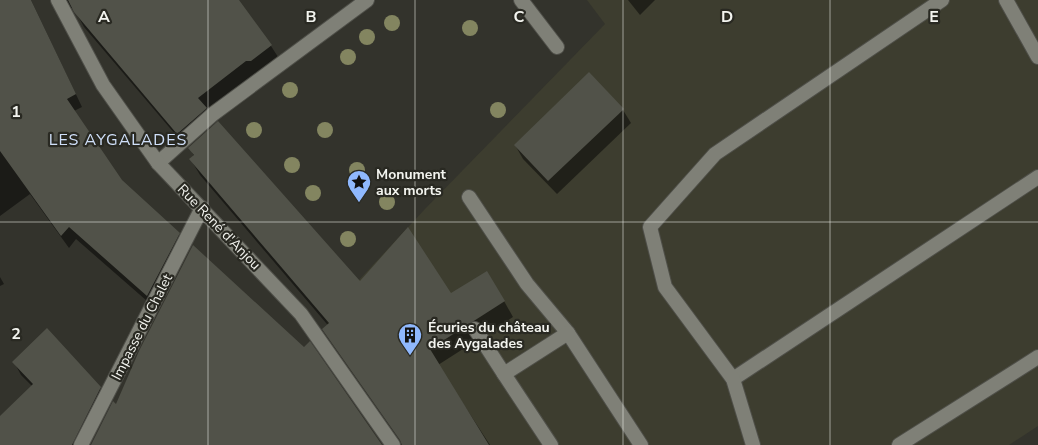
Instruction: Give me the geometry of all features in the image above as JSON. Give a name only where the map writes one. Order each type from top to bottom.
[{"type":"street","name":"Rue René d'Anjou","points":[[58,0],[103,85],[158,163],[302,314],[393,445]]},
{"type":"street","points":[[158,163],[212,114],[367,0]]},
{"type":"street","points":[[521,0],[557,47]]},
{"type":"street","points":[[752,445],[733,379],[665,287],[650,227],[715,154],[942,0]]},
{"type":"street","points":[[1006,0],[1038,57]]},
{"type":"street","points":[[733,379],[1038,177]]},
{"type":"street","points":[[469,197],[527,284],[568,333],[640,445]]},
{"type":"street","name":"Impasse du Chalet","points":[[81,445],[202,208]]},
{"type":"street","points":[[475,329],[551,445]]},
{"type":"street","points":[[504,374],[568,333]]},
{"type":"street","points":[[899,445],[1038,357]]},
{"type":"shaded area","points":[[587,0],[1038,0],[1038,426],[1009,445],[409,445],[327,324],[325,315],[605,24]]},
{"type":"building","points":[[0,0],[31,0],[76,94],[67,99],[122,180],[180,233],[147,296],[69,227],[61,236],[0,151]]},
{"type":"building","points":[[68,0],[239,0],[272,45],[251,61],[246,61],[198,98],[207,108],[177,134],[74,12]]},
{"type":"building","points":[[589,72],[624,109],[548,181],[514,145]]},
{"type":"building","points":[[218,121],[360,281],[408,227],[451,293],[487,271],[505,301],[430,349],[489,445],[402,445],[322,329],[329,323],[189,159],[194,155],[188,148]]},
{"type":"building","points":[[193,245],[304,347],[310,341],[382,445],[91,445],[113,401],[116,404],[139,351]]},
{"type":"building","points":[[47,328],[101,387],[72,445],[0,445],[0,416],[33,384],[12,362]]},
{"type":"place","name":"Monument aux morts","points":[[359,203]]},
{"type":"place","name":"Écuries du château des Aygalades","points":[[410,356]]},
{"type":"district","name":"LES AYGALADES","points":[[118,140]]}]
